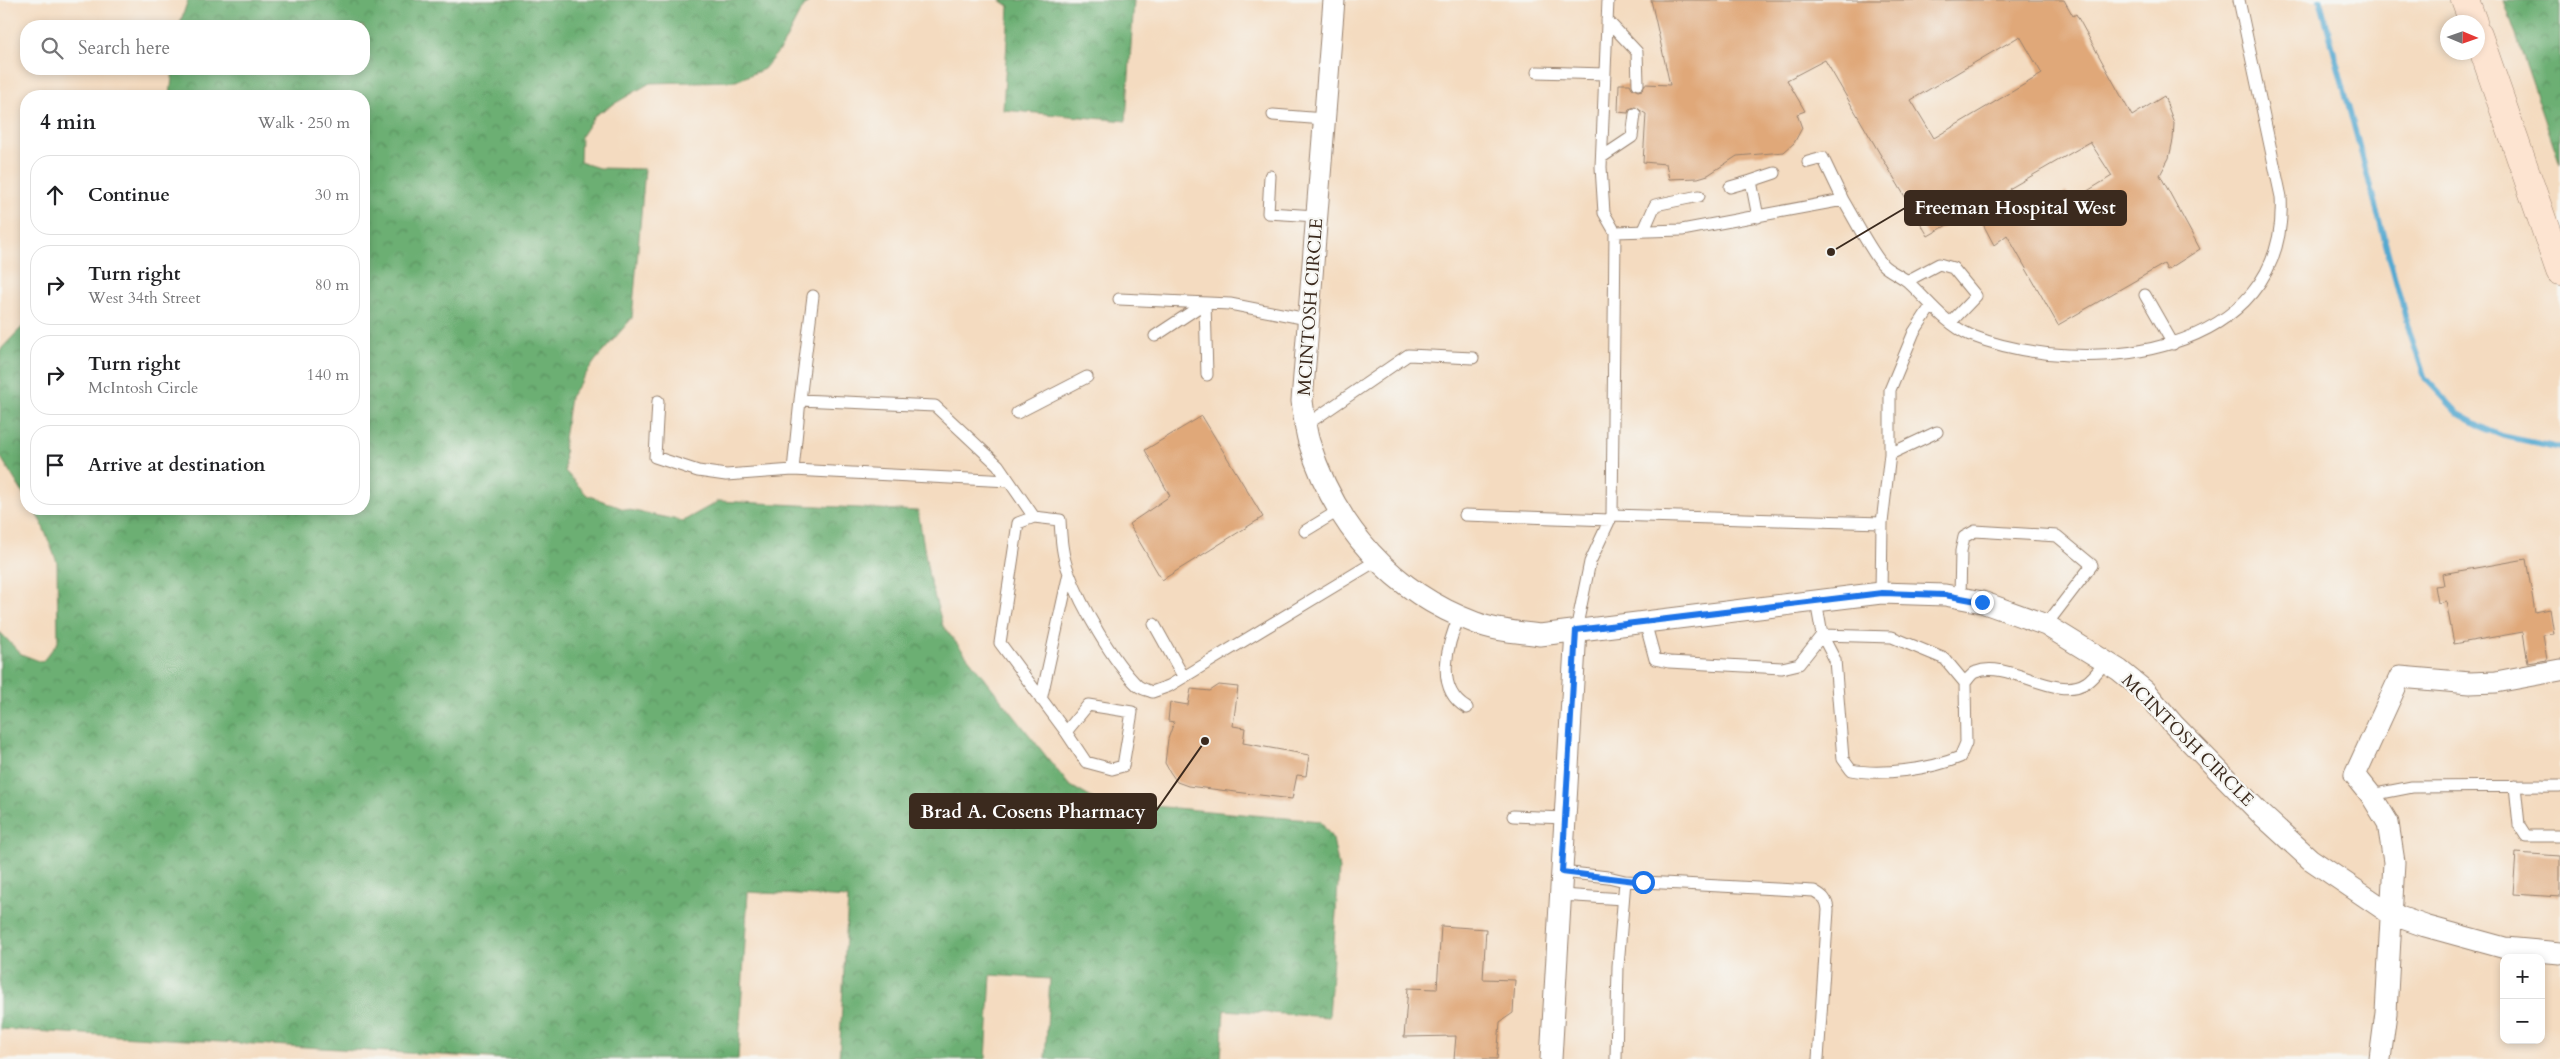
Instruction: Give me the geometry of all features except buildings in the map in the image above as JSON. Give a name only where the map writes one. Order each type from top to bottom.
[{"type":"main road","points":[[2465,0],[2470,15]]},
{"type":"main road","points":[[2485,55],[2560,271]]},
{"type":"street","name":"MCINTOSH CIRCLE","points":[[1334,0],[1307,319],[1302,401],[1309,440],[1321,476],[1338,511],[1376,561],[1415,592],[1476,623],[1507,631],[1540,635],[1882,593],[1910,593],[1982,602],[2046,625],[2106,662],[2145,691],[2173,724],[2261,814],[2310,860],[2391,914],[2433,929],[2505,948],[2560,953]]},
{"type":"street","points":[[1551,1059],[1576,630]]},
{"type":"street","points":[[2380,1059],[2386,1013],[2394,862],[2388,822],[2372,795],[2355,775],[2400,677],[2470,683],[2506,680],[2560,670]]},
{"type":"lane","points":[[1576,630],[1590,562],[1611,517],[1615,232],[1604,213],[1602,157],[1608,0]]},
{"type":"lane","points":[[1808,162],[1823,158],[1843,200],[1883,265],[1907,281],[1931,306],[1969,334],[2028,351],[2096,355],[2145,351],[2190,339],[2212,328],[2232,314],[2268,272],[2282,221],[2281,197],[2239,0]]},
{"type":"lane","points":[[1607,20],[1637,52],[1638,84]]},
{"type":"lane","points":[[1537,72],[1605,74]]},
{"type":"lane","points":[[1602,157],[1632,137],[1635,114]]},
{"type":"lane","points":[[1273,115],[1324,119]]},
{"type":"lane","points":[[1730,187],[1775,173]]},
{"type":"lane","points":[[1270,176],[1268,213],[1316,216]]},
{"type":"lane","points":[[1751,181],[1758,217]]},
{"type":"lane","points":[[1644,230],[1655,205],[1699,196]]},
{"type":"lane","points":[[1615,232],[1682,230],[1843,200]]},
{"type":"lane","points":[[1907,281],[1939,264],[1954,268],[1976,296],[1951,322]]},
{"type":"lane","points":[[2145,295],[2173,344]]},
{"type":"lane","points":[[793,470],[813,296]]},
{"type":"lane","points":[[1119,299],[1205,303],[1254,308],[1307,319]]},
{"type":"lane","points":[[1155,336],[1205,303]]},
{"type":"lane","points":[[1205,303],[1207,376]]},
{"type":"lane","points":[[1882,593],[1882,523],[1890,454],[1890,390],[1914,332],[1931,306]]},
{"type":"lane","points":[[1306,426],[1408,356],[1473,358]]},
{"type":"lane","points":[[1017,412],[1087,377]]},
{"type":"lane","points":[[658,400],[655,458],[698,471],[726,475],[793,470],[1009,481]]},
{"type":"lane","points":[[800,400],[935,406],[998,465],[1034,517]]},
{"type":"lane","points":[[1890,454],[1937,432]]},
{"type":"lane","points":[[1305,531],[1338,511]]},
{"type":"lane","points":[[1466,515],[1882,523]]},
{"type":"lane","points":[[1066,732],[1088,705],[1132,712],[1123,766],[1112,769],[1086,762],[1000,643],[1018,523],[1034,517],[1060,520],[1062,547],[1069,573],[1092,619],[1121,665],[1140,687],[1152,692],[1169,686],[1376,561]]},
{"type":"lane","points":[[1960,598],[1961,552],[1964,537],[1975,531],[2057,536],[2092,565],[2046,625]]},
{"type":"lane","points":[[1041,700],[1069,573]]},
{"type":"lane","points":[[1816,601],[1822,635],[1834,660],[1843,759],[1851,770],[1868,773],[1944,764],[1960,757],[1966,743],[1965,682],[1945,659],[1892,637],[1822,635]]},
{"type":"lane","points":[[1460,615],[1451,636],[1446,677],[1450,693],[1456,702],[1467,708]]},
{"type":"lane","points":[[1645,622],[1655,658],[1669,662],[1782,668],[1799,664],[1822,635]]},
{"type":"lane","points":[[1154,624],[1183,676]]},
{"type":"lane","points":[[1965,682],[1975,672],[1990,669],[2036,682],[2068,687],[2086,683],[2106,662]]},
{"type":"lane","points":[[2515,786],[2519,825],[2526,836],[2560,836]]},
{"type":"lane","points":[[2372,795],[2412,787],[2560,786]]},
{"type":"lane","points":[[1513,816],[1566,818]]},
{"type":"lane","points":[[1562,872],[1608,877],[1625,881],[1814,891],[1823,896],[1827,902],[1828,910],[1818,1059]]},
{"type":"lane","points":[[1616,1059],[1618,966],[1625,881]]},
{"type":"lane","points":[[1561,895],[1623,899]]},
{"type":"green space","points":[[188,0],[810,0],[800,12],[782,47],[764,69],[736,81],[650,83],[595,115],[581,136],[580,162],[599,168],[645,169],[632,318],[595,361],[570,397],[564,439],[565,471],[587,495],[624,509],[683,521],[719,501],[918,511],[929,577],[943,626],[1069,785],[1097,801],[1320,821],[1333,839],[1339,869],[1329,1017],[1224,1010],[1221,1059],[1045,1059],[1050,979],[991,975],[986,1059],[839,1059],[848,898],[748,892],[738,1059],[508,1059],[0,1029],[0,632],[21,654],[42,662],[58,642],[57,562],[37,515],[370,515],[370,90],[171,90],[172,75],[370,75],[370,20],[181,20]]},
{"type":"green space","points":[[1000,0],[1134,0],[1126,121],[1003,110],[1009,6]]},
{"type":"green space","points":[[2504,0],[2560,0],[2560,164]]},
{"type":"green space","points":[[20,329],[20,488],[0,456],[0,350]]},
{"type":"waterway","points":[[2320,0],[2410,334],[2425,378],[2459,414],[2488,430],[2503,436],[2560,448]]},
{"type":"place","name":"Freeman Hospital West","points":[[1831,252]]},
{"type":"place","name":"Brad A. Cosens Pharmacy","points":[[1205,741]]},
{"type":"route","points":[[1643,882],[1562,872],[1576,630],[1882,593],[1945,595],[1982,602]]}]
